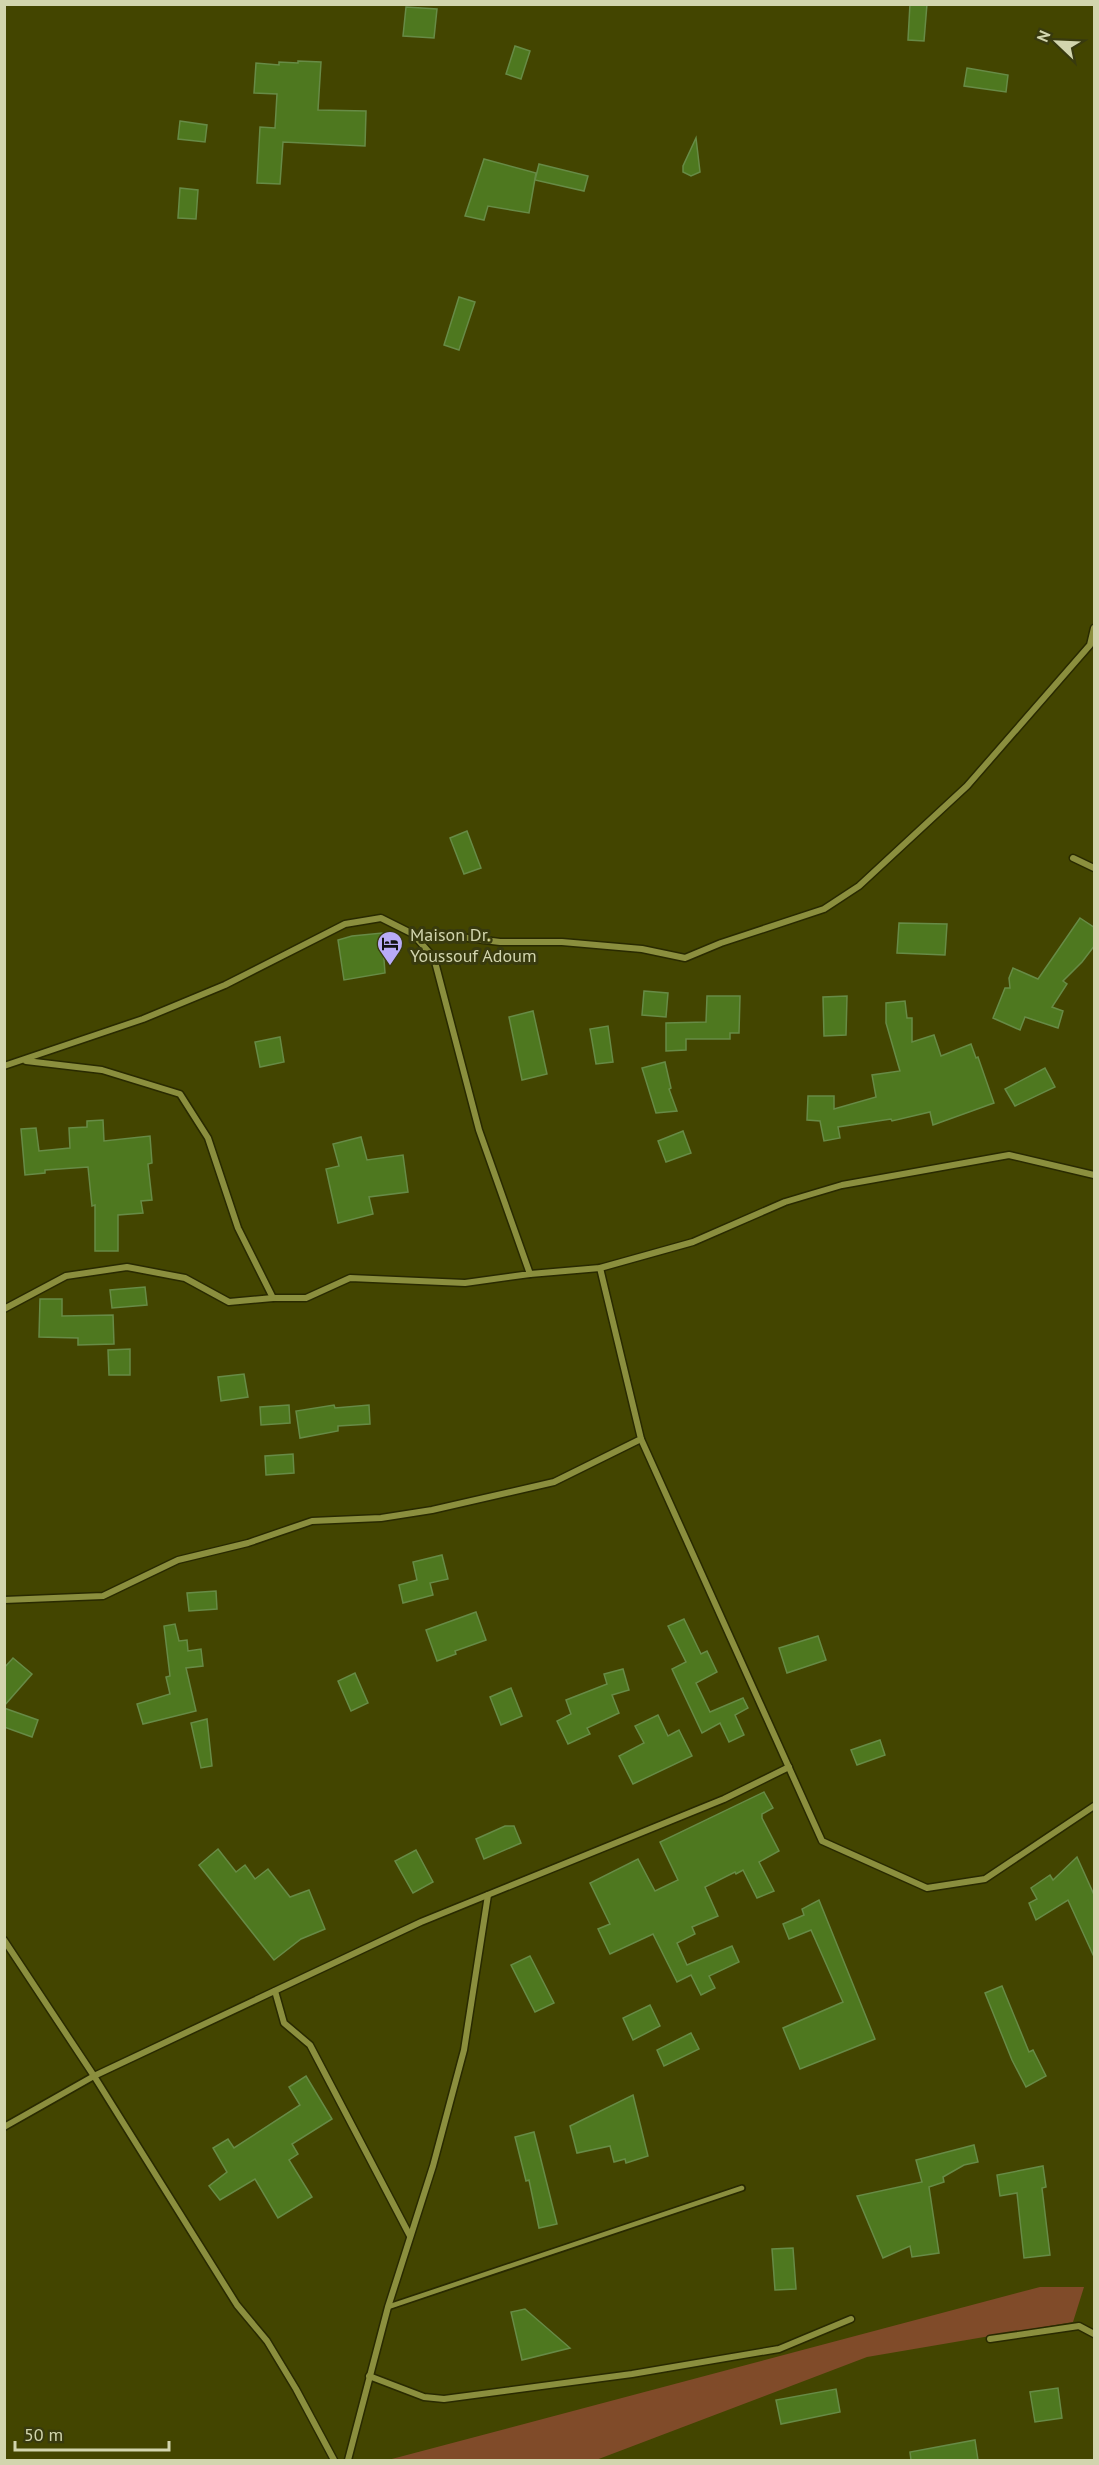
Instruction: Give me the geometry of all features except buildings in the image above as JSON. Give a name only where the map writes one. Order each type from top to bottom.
[{"type":"street","points":[[413,934],[500,942],[573,943],[642,949],[685,958],[720,943],[824,909],[859,886],[967,786],[1090,645],[1095,628]]},
{"type":"street","points":[[1073,858],[1095,868]]},
{"type":"street","points":[[4,1066],[143,1019],[225,985],[345,924],[381,918],[413,934],[434,958],[479,1130],[530,1274]]},
{"type":"street","points":[[22,1061],[102,1070],[180,1094],[208,1138],[238,1228],[273,1298]]},
{"type":"street","points":[[4,1309],[66,1276],[127,1267],[185,1278],[229,1302],[306,1298],[350,1278],[465,1283],[600,1268],[693,1242],[784,1202],[853,1183],[1009,1155],[1095,1175]]},
{"type":"street","points":[[600,1268],[641,1439],[822,1841],[927,1888],[985,1880],[1095,1806]]},
{"type":"street","points":[[4,1600],[103,1596],[178,1560],[248,1543],[312,1521],[381,1518],[432,1510],[554,1482],[641,1439]]},
{"type":"street","points":[[4,2127],[94,2076],[421,1922],[724,1799],[789,1767]]},
{"type":"street","points":[[348,2460],[388,2307],[433,2166],[464,2050],[488,1895]]},
{"type":"street","points":[[4,1940],[94,2076],[237,2305],[267,2341],[334,2460]]},
{"type":"street","points":[[274,1991],[284,2023],[310,2045],[410,2236]]},
{"type":"street","points":[[369,2376],[424,2397],[444,2398],[632,2374],[779,2349],[851,2319]]},
{"type":"street","points":[[990,2339],[1079,2326],[1095,2334]]},
{"type":"lane","points":[[388,2307],[742,2188]]},
{"type":"shaded area","points":[[1040,2287],[1084,2287],[1073,2322],[867,2357],[596,2460],[388,2460]]},
{"type":"place","name":"Maison Dr. Youssouf Adoum","points":[[390,967]]}]
